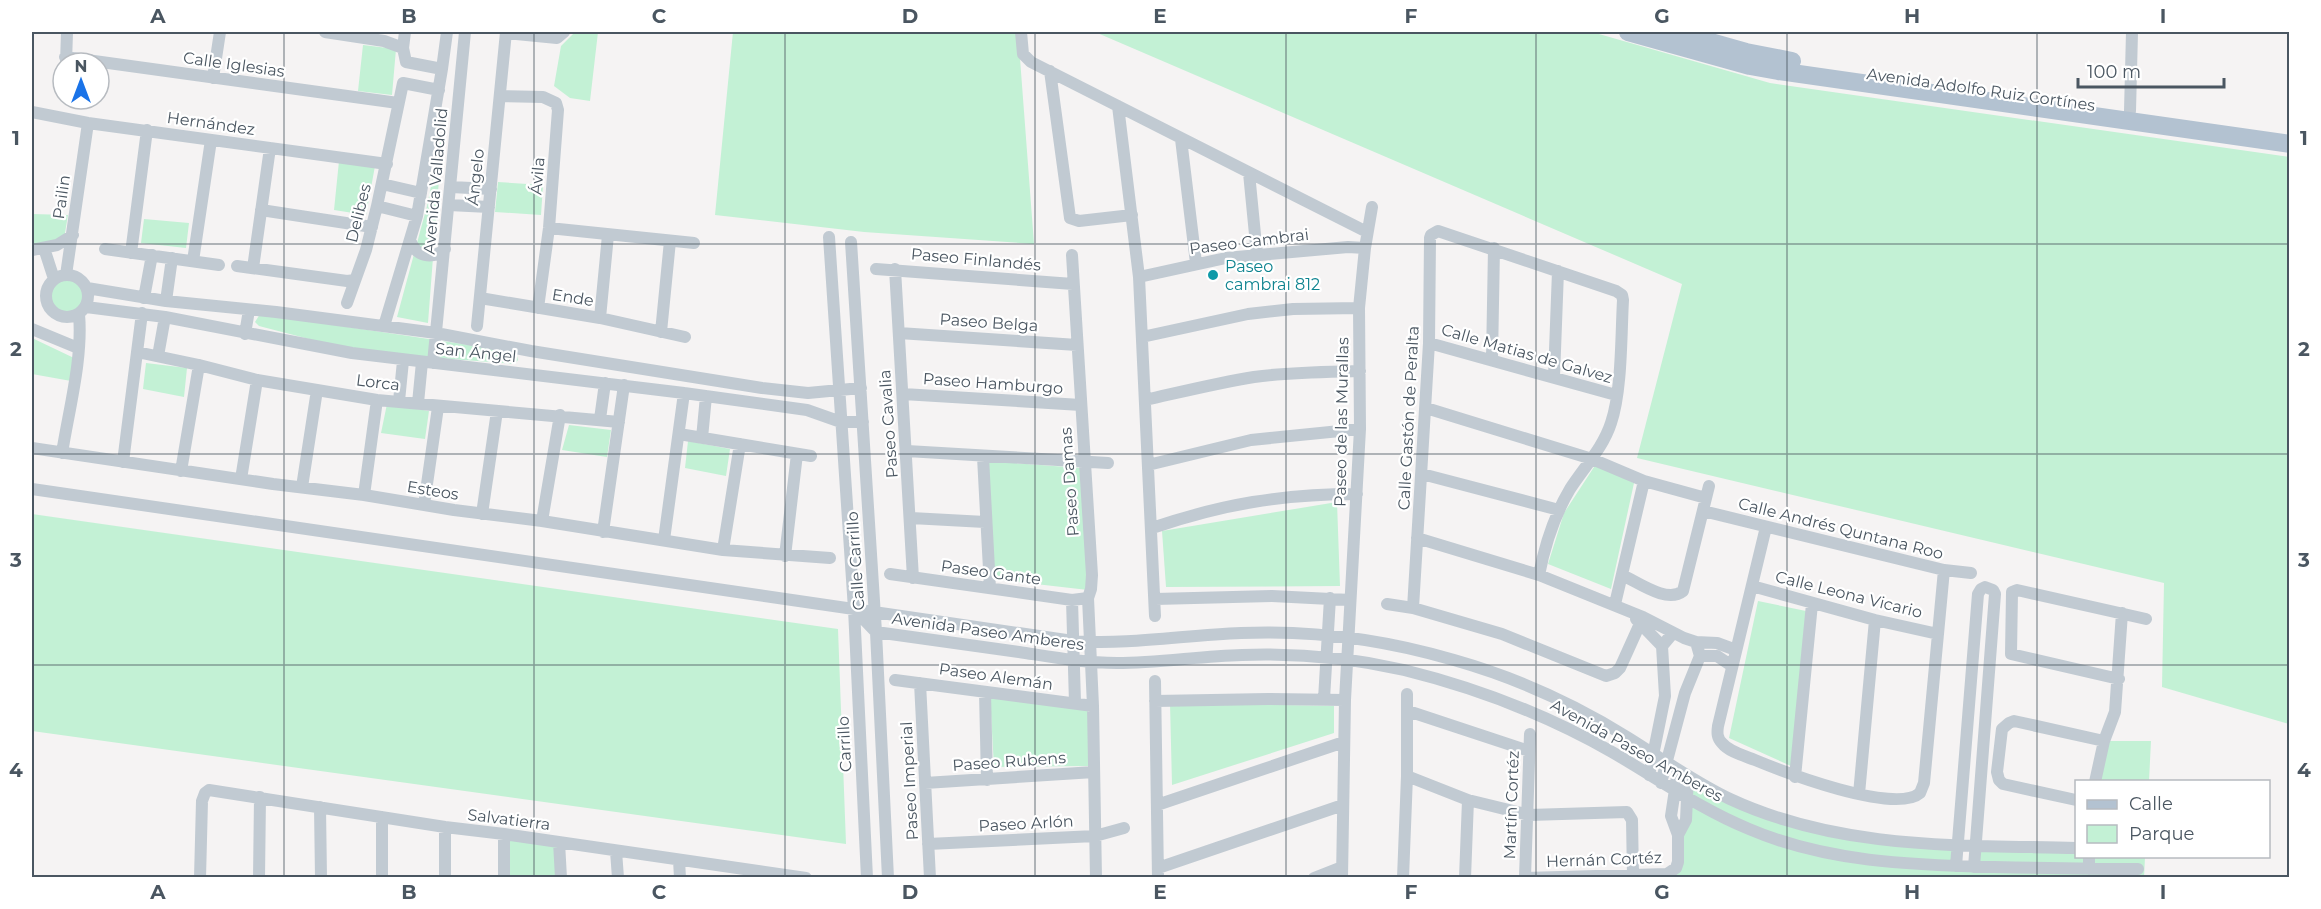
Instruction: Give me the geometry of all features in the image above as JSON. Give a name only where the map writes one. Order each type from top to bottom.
[{"type":"main road","points":[[1629,32],[1678,40],[1750,66],[1779,71],[2289,144]]},
{"type":"main road","name":"Avenida Adolfo Ruiz Cortínes","points":[[1678,40],[1711,37],[1807,64],[2289,133]]},
{"type":"street","points":[[66,51],[67,32]]},
{"type":"street","points":[[213,78],[220,32]]},
{"type":"street","points":[[325,32],[384,41],[403,48]]},
{"type":"street","points":[[405,32],[403,48],[406,62],[442,69]]},
{"type":"street","name":"Avenida Valladolid","points":[[384,326],[422,193],[447,32]]},
{"type":"street","name":"Avenida Valladolid","points":[[418,403],[436,333],[465,32]]},
{"type":"street","points":[[506,32],[557,38],[564,32]]},
{"type":"street","name":"Ángelo","points":[[477,326],[506,32]]},
{"type":"street","points":[[1021,32],[1025,57],[1367,232]]},
{"type":"street","points":[[2130,111],[2132,32]]},
{"type":"street","name":"Calle Iglesias","points":[[111,66],[398,103]]},
{"type":"street","points":[[1050,71],[1070,218],[1079,221],[1132,215]]},
{"type":"street","name":"Delibes","points":[[347,303],[372,227],[403,83],[439,90]]},
{"type":"street","name":"Ávila","points":[[500,96],[543,97],[556,103],[558,117],[549,228],[538,308]]},
{"type":"street","points":[[1118,106],[1139,277],[1155,616]]},
{"type":"street","name":"Hernández","points":[[32,112],[88,123],[387,164]]},
{"type":"street","name":"Pailin","points":[[66,275],[88,123]]},
{"type":"street","points":[[131,253],[147,130]]},
{"type":"street","points":[[1182,139],[1196,263]]},
{"type":"street","points":[[193,261],[211,140]]},
{"type":"street","points":[[253,268],[270,148]]},
{"type":"street","points":[[1249,173],[1257,255]]},
{"type":"street","points":[[382,184],[422,193]]},
{"type":"street","points":[[451,187],[490,189]]},
{"type":"street","points":[[449,205],[489,207]]},
{"type":"street","points":[[377,206],[417,216]]},
{"type":"street","name":"Paseo de las Murallas","points":[[1342,872],[1345,700],[1360,429],[1359,308],[1372,207]]},
{"type":"street","points":[[261,210],[372,227]]},
{"type":"street","points":[[549,228],[694,243]]},
{"type":"street","name":"Calle Gastón de Peralta","points":[[1413,608],[1429,343],[1430,238],[1434,232],[1442,230],[1494,248]]},
{"type":"street","points":[[54,279],[38,249],[65,241],[73,235]]},
{"type":"street","points":[[600,318],[608,235]]},
{"type":"street","name":"Calle Carrillo","points":[[829,237],[854,609]]},
{"type":"street","points":[[410,240],[415,250],[425,255],[436,255],[445,249]]},
{"type":"street","points":[[661,332],[670,241]]},
{"type":"street","name":"Calle Carrillo","points":[[851,242],[875,611],[888,878]]},
{"type":"street","name":"Paseo Cambrai","points":[[1139,277],[1196,263],[1257,255],[1348,247],[1365,248]]},
{"type":"street","points":[[1492,359],[1494,248],[1616,291],[1623,300],[1616,395],[1611,424],[1592,459],[1559,510],[1550,530],[1539,575]]},
{"type":"street","points":[[105,249],[219,265]]},
{"type":"street","points":[[144,298],[152,255]]},
{"type":"street","name":"Paseo Damas","points":[[1072,255],[1092,575],[1088,598],[1093,706],[1096,878]]},
{"type":"street","points":[[166,301],[172,258]]},
{"type":"street","points":[[237,266],[347,281],[356,280]]},
{"type":"street","name":"Paseo Finlandés","points":[[876,269],[1073,284]]},
{"type":"street","name":"Paseo Cavalia","points":[[895,269],[913,578]]},
{"type":"street","points":[[1554,377],[1558,271]]},
{"type":"street","points":[[62,453],[83,310],[88,300],[87,288],[79,278],[66,275],[54,279],[47,290],[47,302],[50,308],[59,316],[66,318],[83,310]]},
{"type":"street","name":"San Ángel","points":[[87,288],[166,301],[436,333],[531,351],[762,388],[808,393],[861,388]]},
{"type":"street","name":"Ende","points":[[480,298],[600,318],[686,337]]},
{"type":"street","points":[[1142,337],[1248,314],[1293,309],[1359,308]]},
{"type":"street","name":"San Ángel","points":[[83,310],[142,313],[245,334],[404,361],[624,385],[807,410],[841,422],[862,422]]},
{"type":"street","points":[[245,334],[249,310]]},
{"type":"street","points":[[123,462],[142,313]]},
{"type":"street","points":[[58,339],[59,316]]},
{"type":"street","points":[[158,356],[165,317]]},
{"type":"street","points":[[32,329],[78,348]]},
{"type":"street","name":"Paseo Belga","points":[[899,333],[1077,345]]},
{"type":"street","name":"Calle Matias de Galvez","points":[[1429,343],[1616,395]]},
{"type":"street","points":[[527,374],[531,351]]},
{"type":"street","name":"Lorca","points":[[137,352],[257,380],[377,400],[619,422]]},
{"type":"street","points":[[399,401],[404,361]]},
{"type":"street","points":[[181,471],[199,365]]},
{"type":"street","points":[[1145,400],[1255,377],[1360,371]]},
{"type":"street","points":[[241,479],[257,380]]},
{"type":"street","points":[[600,419],[605,383]]},
{"type":"street","points":[[603,531],[624,385]]},
{"type":"street","points":[[760,404],[762,388]]},
{"type":"street","points":[[302,487],[317,390]]},
{"type":"street","points":[[664,540],[684,393]]},
{"type":"street","name":"Paseo Hamburgo","points":[[903,394],[1081,405]]},
{"type":"street","points":[[702,438],[706,396]]},
{"type":"street","points":[[364,495],[377,400]]},
{"type":"street","points":[[423,505],[438,407]]},
{"type":"street","points":[[1426,408],[1592,459],[1644,481],[1707,492],[1686,586],[1678,595],[1667,596],[1622,575]]},
{"type":"street","points":[[482,514],[497,411]]},
{"type":"street","points":[[542,521],[560,415]]},
{"type":"street","points":[[1148,465],[1251,440],[1360,429]]},
{"type":"street","points":[[679,434],[811,456]]},
{"type":"street","points":[[723,550],[740,444]]},
{"type":"street","name":"Esteos","points":[[32,448],[542,521],[723,550],[830,558]]},
{"type":"street","points":[[907,451],[1108,463]]},
{"type":"street","points":[[785,556],[797,454]]},
{"type":"street","points":[[983,457],[990,588]]},
{"type":"street","points":[[1422,474],[1559,510]]},
{"type":"street","points":[[1615,604],[1644,481]]},
{"type":"street","points":[[32,489],[854,609]]},
{"type":"street","points":[[1152,528],[1191,515],[1263,499],[1316,494],[1358,494]]},
{"type":"street","name":"Calle Andrés Quntana Roo","points":[[1703,511],[1944,570],[1971,573]]},
{"type":"street","points":[[910,518],[985,522]]},
{"type":"street","points":[[1766,527],[1717,732],[1721,743],[1727,748],[1795,777],[1859,794],[1910,799],[1920,794],[1924,783],[1944,570]]},
{"type":"street","points":[[1417,538],[1539,575],[1615,604],[1638,618],[1696,642],[1717,643],[1736,650]]},
{"type":"street","name":"Paseo Gante","points":[[890,574],[1072,600],[1088,598]]},
{"type":"street","name":"Calle Leona Vicario","points":[[1752,586],[1812,604],[1938,634]]},
{"type":"street","points":[[1956,866],[1978,594],[1985,587],[1993,590],[1995,594],[1974,867]]},
{"type":"street","points":[[2119,679],[2015,657],[2010,651],[2012,592],[2017,590],[2146,619]]},
{"type":"street","points":[[1155,599],[1213,596],[1350,600]]},
{"type":"street","points":[[1324,699],[1330,598]]},
{"type":"street","points":[[1072,600],[1075,703]]},
{"type":"street","points":[[1387,604],[1413,608],[1502,634],[1606,675],[1615,673],[1620,668],[1638,618]]},
{"type":"street","points":[[1795,777],[1812,604]]},
{"type":"street","name":"Avenida Paseo Amberes","points":[[854,609],[1090,642],[1122,642],[1243,633],[1328,636],[1418,650],[1500,675],[1583,712],[1683,773],[1740,804],[1812,828],[1861,839],[1975,846],[2075,848]]},
{"type":"street","name":"Avenida Paseo Amberes","points":[[854,609],[876,632],[1091,662],[1137,663],[1244,654],[1327,657],[1405,670],[1507,702],[1583,736],[1687,798],[1747,829],[1829,855],[1890,863],[1974,867],[2089,863],[2138,869]]},
{"type":"street","name":"Carrillo","points":[[854,609],[867,878]]},
{"type":"street","points":[[2095,780],[2104,741],[2115,712],[2122,613]]},
{"type":"street","points":[[1638,618],[1662,646],[1665,696],[1649,775]]},
{"type":"street","points":[[1859,794],[1875,620]]},
{"type":"street","points":[[1662,646],[1673,633]]},
{"type":"street","points":[[1661,783],[1685,693],[1700,656],[1696,642]]},
{"type":"street","points":[[1700,656],[1717,656],[1732,666]]},
{"type":"street","name":"Paseo Alemán","points":[[895,680],[1093,706]]},
{"type":"street","points":[[1155,681],[1158,873],[1343,805]]},
{"type":"street","name":"Paseo Imperial","points":[[920,683],[930,878]]},
{"type":"street","points":[[985,692],[987,780]]},
{"type":"street","points":[[1403,878],[1407,694]]},
{"type":"street","points":[[1155,701],[1345,700]]},
{"type":"street","points":[[1408,711],[1529,751]]},
{"type":"street","points":[[2075,800],[2003,784],[1998,780],[2002,729],[2014,721],[2104,741]]},
{"type":"street","name":"Martín Cortéz","points":[[1525,878],[1529,815],[1530,734]]},
{"type":"street","points":[[1157,805],[1344,742]]},
{"type":"street","name":"Paseo Rubens","points":[[925,783],[1094,772]]},
{"type":"street","points":[[1678,835],[1672,821],[1675,791],[1683,773]]},
{"type":"street","points":[[1678,835],[1686,820],[1687,798],[1683,773]]},
{"type":"street","points":[[1407,776],[1468,800],[1529,815],[1624,812],[1630,814],[1633,876]]},
{"type":"street","name":"Salvatierra","points":[[200,878],[202,801],[209,790],[679,860],[743,873],[804,877]]},
{"type":"street","points":[[259,878],[260,797]]},
{"type":"street","points":[[1465,878],[1468,800]]},
{"type":"street","points":[[320,807],[321,878]]},
{"type":"street","points":[[382,817],[382,878]]},
{"type":"street","points":[[445,878],[446,827]]},
{"type":"street","name":"Paseo Arlón","points":[[928,844],[1095,836],[1124,828]]},
{"type":"street","points":[[504,834],[504,878]]},
{"type":"street","name":"Hernán Cortéz","points":[[1525,878],[1667,874],[1676,868],[1678,862],[1678,835]]},
{"type":"street","points":[[559,842],[561,878]]},
{"type":"street","points":[[616,851],[618,878]]},
{"type":"street","points":[[679,860],[680,878]]},
{"type":"street","points":[[1314,878],[1342,872]]},
{"type":"green space","points":[[575,32],[598,32],[590,101],[570,98],[554,86],[561,46]]},
{"type":"green space","points":[[733,32],[1018,32],[1034,244],[864,232],[715,215]]},
{"type":"green space","points":[[1095,32],[1592,32],[1770,83],[2289,157],[2289,724],[2162,687],[2164,583],[1637,458],[1682,284]]},
{"type":"green space","points":[[363,45],[396,49],[392,95],[358,91]]},
{"type":"green space","points":[[443,127],[428,323],[397,317],[427,206]]},
{"type":"green space","points":[[339,161],[375,166],[366,215],[334,210]]},
{"type":"green space","points":[[498,182],[543,185],[541,215],[495,212]]},
{"type":"green space","points":[[32,214],[68,215],[64,239],[32,245]]},
{"type":"green space","points":[[144,219],[189,223],[186,248],[141,243]]},
{"type":"green space","points":[[67,277],[80,283],[86,296],[80,309],[67,315],[54,309],[48,296],[54,283]]},
{"type":"green space","points":[[260,314],[516,352],[518,360],[515,364],[359,352],[259,326],[255,322]]},
{"type":"green space","points":[[32,338],[74,358],[71,381],[32,374]]},
{"type":"green space","points":[[146,363],[187,368],[184,397],[143,389]]},
{"type":"green space","points":[[387,404],[429,411],[425,439],[381,433]]},
{"type":"green space","points":[[569,425],[611,430],[607,457],[562,450]]},
{"type":"green space","points":[[688,441],[730,449],[726,476],[685,468]]},
{"type":"green space","points":[[986,461],[1081,468],[1088,590],[991,579]]},
{"type":"green space","points":[[1596,464],[1634,483],[1611,589],[1548,564],[1564,513]]},
{"type":"green space","points":[[1337,502],[1340,586],[1166,587],[1162,531]]},
{"type":"green space","points":[[32,514],[838,629],[846,844],[32,731]]},
{"type":"green space","points":[[1758,601],[1806,611],[1791,766],[1729,738]]},
{"type":"green space","points":[[990,696],[1088,709],[1088,766],[994,767]]},
{"type":"green space","points":[[1170,703],[1334,706],[1334,733],[1172,785]]},
{"type":"green space","points":[[2104,741],[2151,741],[2149,780],[2095,780]]},
{"type":"green space","points":[[1688,776],[1814,829],[1958,845],[1957,866],[1974,867],[1975,845],[2075,848],[2075,858],[2145,858],[2144,878],[1525,878],[1672,872]]},
{"type":"green space","points":[[504,834],[559,842],[561,877],[504,878]]},
{"type":"place","name":"Paseo cambrai 812","points":[[1213,275]]}]
